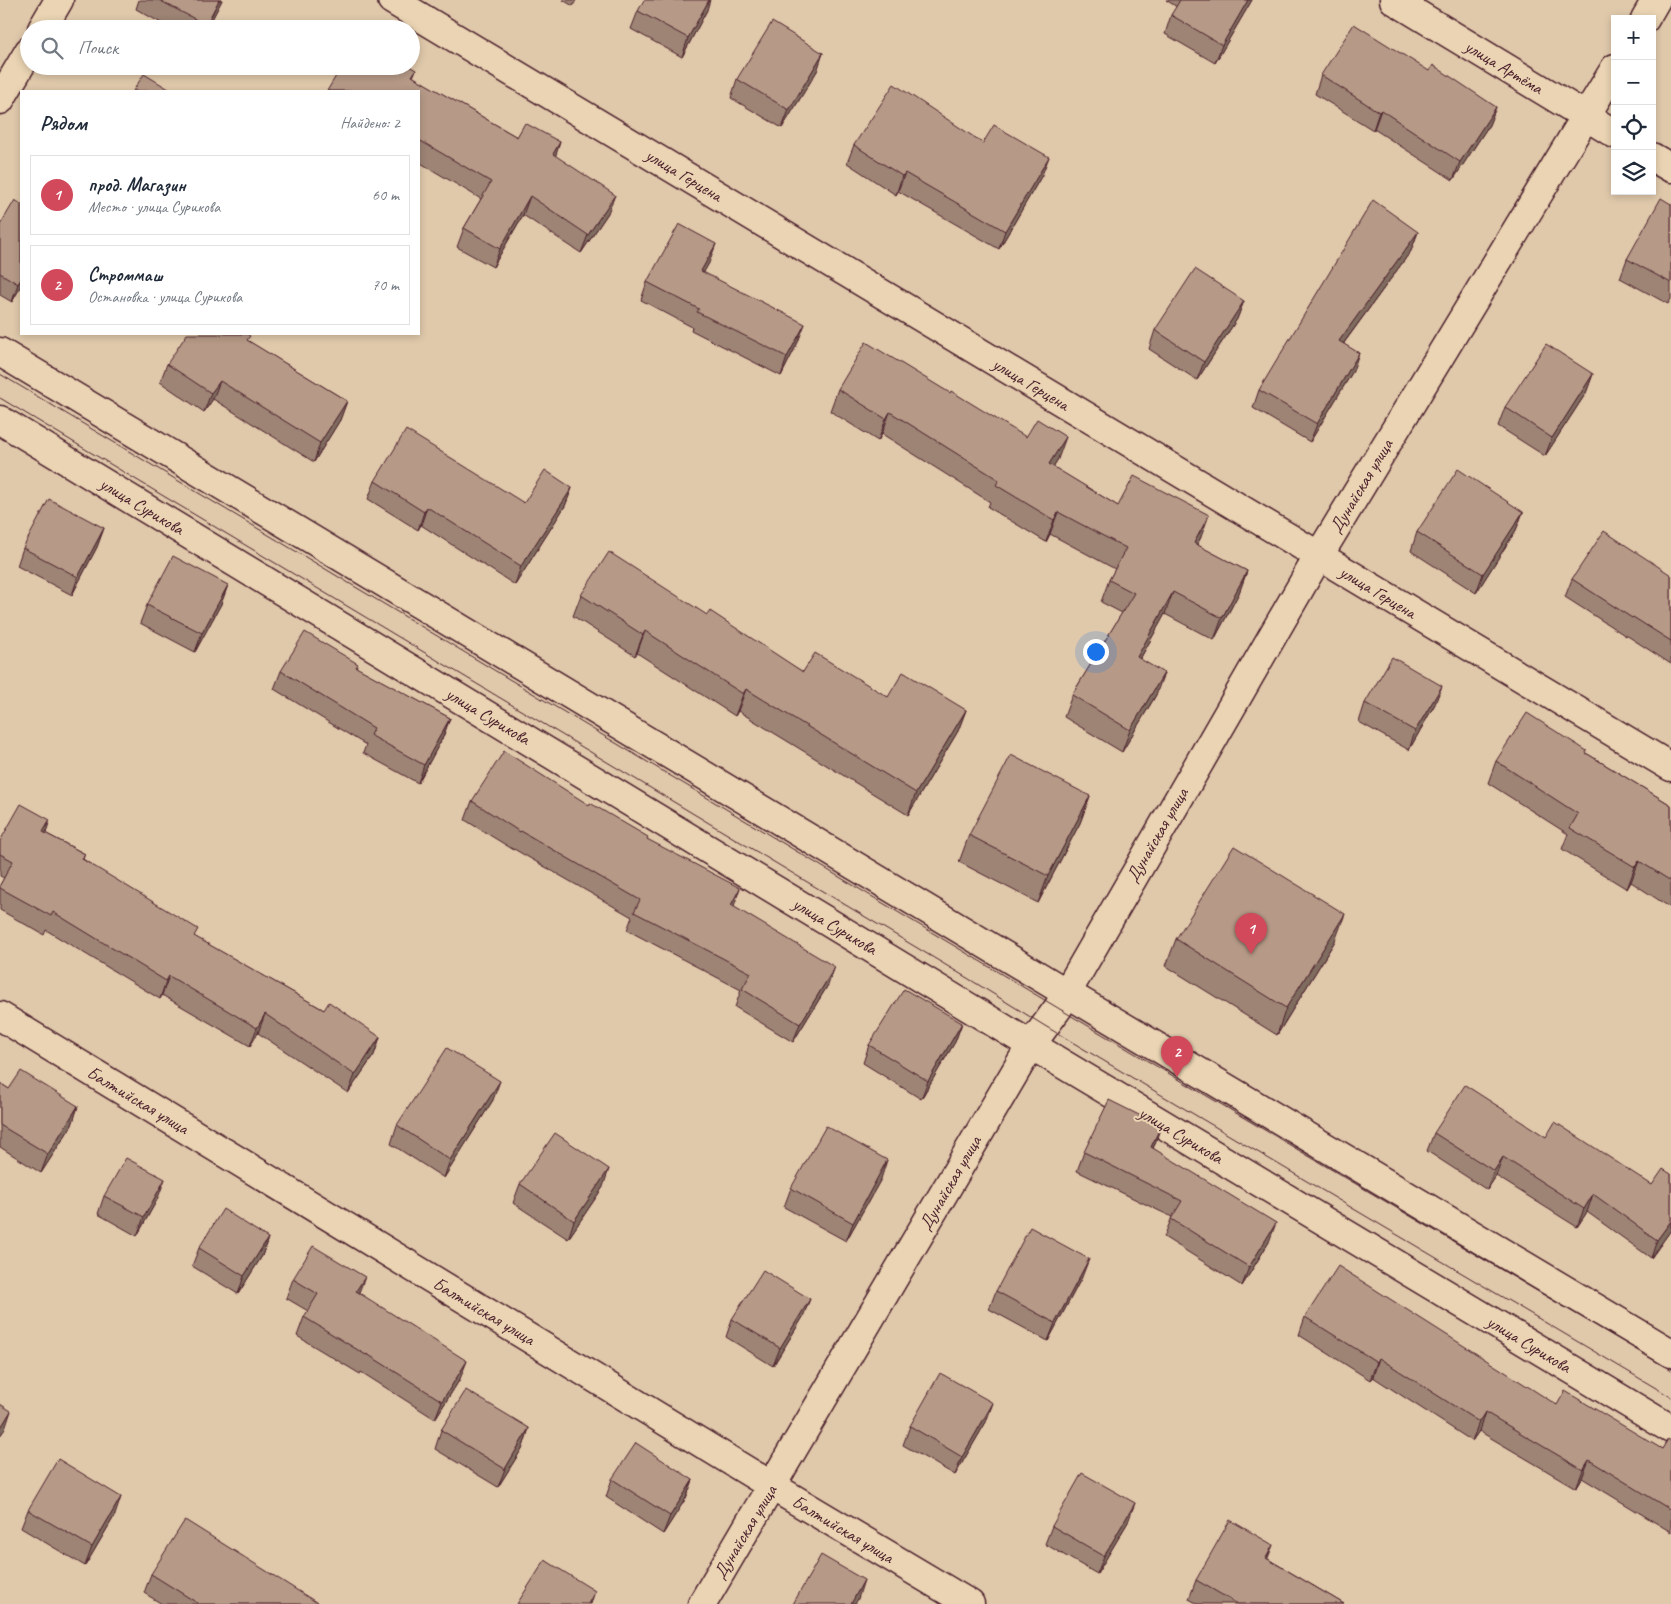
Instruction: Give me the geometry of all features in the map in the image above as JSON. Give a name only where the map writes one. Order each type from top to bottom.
[{"type":"street","points":[[47,20],[59,0]]},
{"type":"street","name":"улица Герцена","points":[[392,0],[1671,767]]},
{"type":"street","name":"улица Артёма","points":[[1394,0],[1611,132]]},
{"type":"street","points":[[1647,15],[1656,0]]},
{"type":"street","points":[[0,100],[20,67]]},
{"type":"street","name":"Дунайская улица","points":[[702,1604],[1031,1045],[1058,1008],[1318,556],[1611,75]]},
{"type":"street","points":[[1656,159],[1671,168]]},
{"type":"street","points":[[0,352],[1066,992],[1671,1352]]},
{"type":"street","name":"улица Сурикова","points":[[0,420],[1031,1045],[1671,1430]]},
{"type":"street","name":"Балтийская улица","points":[[0,1016],[772,1486],[970,1604]]},
{"type":"building","points":[[159,0],[219,0],[209,20],[197,20]]},
{"type":"building","points":[[644,0],[709,0],[688,38],[638,11]]},
{"type":"building","points":[[1180,0],[1248,0],[1222,45],[1171,15]]},
{"type":"building","points":[[772,22],[823,53],[789,110],[737,79]]},
{"type":"building","points":[[1354,24],[1429,71],[1433,65],[1496,107],[1460,162],[1381,110],[1379,112],[1321,75]]},
{"type":"building","points":[[143,75],[146,75],[170,90],[134,90]]},
{"type":"building","points":[[337,75],[413,75],[517,137],[525,123],[560,142],[553,154],[615,195],[588,235],[530,196],[500,249],[464,228],[491,182],[420,141],[420,90],[328,90]]},
{"type":"building","points":[[894,84],[983,143],[994,125],[1049,157],[1005,231],[905,173],[902,176],[854,145]]},
{"type":"building","points":[[1661,198],[1671,204],[1671,283],[1627,259]]},
{"type":"building","points":[[15,200],[20,203],[20,281],[18,284],[0,273],[0,225]]},
{"type":"building","points":[[1373,200],[1418,232],[1339,341],[1359,353],[1317,424],[1259,390]]},
{"type":"building","points":[[679,224],[716,244],[701,271],[805,324],[787,357],[697,312],[699,309],[647,282]]},
{"type":"building","points":[[1195,269],[1244,301],[1204,362],[1155,330]]},
{"type":"building","points":[[186,335],[248,335],[250,336],[247,340],[347,401],[320,443],[220,381],[211,393],[167,364]]},
{"type":"building","points":[[866,342],[1026,437],[1037,419],[1066,437],[1049,464],[1118,506],[1134,476],[1209,515],[1194,543],[1247,571],[1222,618],[1173,592],[1137,657],[1164,673],[1130,730],[1072,695],[1134,593],[1109,580],[1126,548],[1058,512],[1054,520],[996,485],[999,480],[890,412],[886,419],[838,389]]},
{"type":"building","points":[[1546,344],[1593,374],[1552,438],[1505,407]]},
{"type":"building","points":[[406,430],[524,503],[545,470],[572,488],[521,566],[427,507],[424,512],[375,481]]},
{"type":"building","points":[[1458,469],[1523,512],[1483,574],[1417,532]]},
{"type":"building","points":[[49,499],[104,528],[78,577],[23,548]]},
{"type":"building","points":[[1604,531],[1671,575],[1671,641],[1572,579]]},
{"type":"building","points":[[609,552],[707,615],[710,611],[803,672],[815,653],[888,697],[903,672],[966,710],[916,793],[746,689],[743,694],[645,631],[643,635],[581,595]]},
{"type":"building","points":[[173,556],[228,585],[202,633],[147,605]]},
{"type":"building","points":[[305,632],[358,664],[356,667],[450,718],[424,765],[370,735],[374,728],[281,671]]},
{"type":"building","points":[[1392,657],[1442,686],[1415,731],[1365,703]]},
{"type":"building","points":[[1527,713],[1587,751],[1586,753],[1671,805],[1671,881],[1639,861],[1635,867],[1570,828],[1578,814],[1496,761]]},
{"type":"building","points":[[504,751],[589,805],[590,803],[648,837],[647,839],[740,888],[731,905],[835,967],[800,1024],[742,989],[751,973],[634,912],[640,900],[520,832],[472,801]]},
{"type":"building","points":[[1011,755],[1090,796],[1048,876],[969,835]]},
{"type":"building","points":[[21,804],[50,820],[43,832],[85,854],[82,859],[198,929],[194,936],[324,1010],[329,1002],[380,1037],[355,1075],[265,1014],[257,1028],[169,976],[166,981],[53,912],[51,916],[0,888],[13,861],[0,854],[0,841]]},
{"type":"building","points":[[1234,846],[1345,914],[1286,1008],[1176,939]]},
{"type":"building","points":[[904,989],[962,1023],[928,1081],[869,1045]]},
{"type":"building","points":[[447,1048],[500,1081],[450,1160],[397,1125]]},
{"type":"building","points":[[21,1071],[78,1106],[48,1154],[0,1125],[0,1083],[9,1089]]},
{"type":"building","points":[[1465,1085],[1546,1137],[1555,1122],[1652,1185],[1663,1169],[1671,1174],[1671,1221],[1657,1240],[1593,1194],[1584,1209],[1503,1157],[1494,1171],[1434,1133]]},
{"type":"building","points":[[1109,1100],[1161,1126],[1151,1147],[1276,1223],[1249,1267],[1171,1219],[1182,1201],[1084,1152]]},
{"type":"building","points":[[826,1126],[887,1160],[853,1223],[791,1188]]},
{"type":"building","points":[[555,1133],[609,1169],[574,1221],[520,1184]]},
{"type":"building","points":[[126,1158],[165,1179],[144,1217],[104,1196]]},
{"type":"building","points":[[223,1209],[268,1238],[244,1276],[199,1248]]},
{"type":"building","points":[[1030,1227],[1089,1259],[1055,1323],[996,1291]]},
{"type":"building","points":[[313,1246],[365,1277],[356,1291],[467,1361],[442,1401],[304,1317],[318,1294],[293,1279]]},
{"type":"building","points":[[1338,1266],[1557,1405],[1565,1391],[1662,1449],[1668,1439],[1671,1441],[1671,1510],[1589,1460],[1583,1470],[1485,1412],[1479,1422],[1379,1358],[1377,1362],[1305,1317]]},
{"type":"building","points":[[763,1270],[810,1299],[780,1348],[732,1319]]},
{"type":"building","points":[[940,1373],[993,1403],[962,1457],[910,1426]]},
{"type":"building","points":[[466,1390],[529,1428],[505,1469],[441,1430]]},
{"type":"building","points":[[0,1404],[11,1411],[0,1429]]},
{"type":"building","points":[[636,1443],[693,1480],[670,1516],[612,1479]]},
{"type":"building","points":[[58,1459],[121,1497],[92,1547],[28,1510]]},
{"type":"building","points":[[1082,1473],[1135,1503],[1104,1556],[1052,1526]]},
{"type":"building","points":[[185,1520],[319,1604],[199,1604],[151,1574]]},
{"type":"building","points":[[1230,1520],[1273,1545],[1266,1558],[1344,1604],[1238,1604],[1196,1580]]},
{"type":"building","points":[[821,1555],[864,1580],[851,1604],[793,1604]]},
{"type":"building","points":[[545,1560],[595,1591],[588,1604],[517,1604]]},
{"type":"tram line","points":[[0,374],[1058,1008],[1671,1370]]},
{"type":"tram line","points":[[0,398],[1045,1026],[1671,1397]]},
{"type":"place","name":"прод. Магазин","points":[[1251,954]]},
{"type":"place","name":"Строммаш","points":[[1177,1077]]}]
